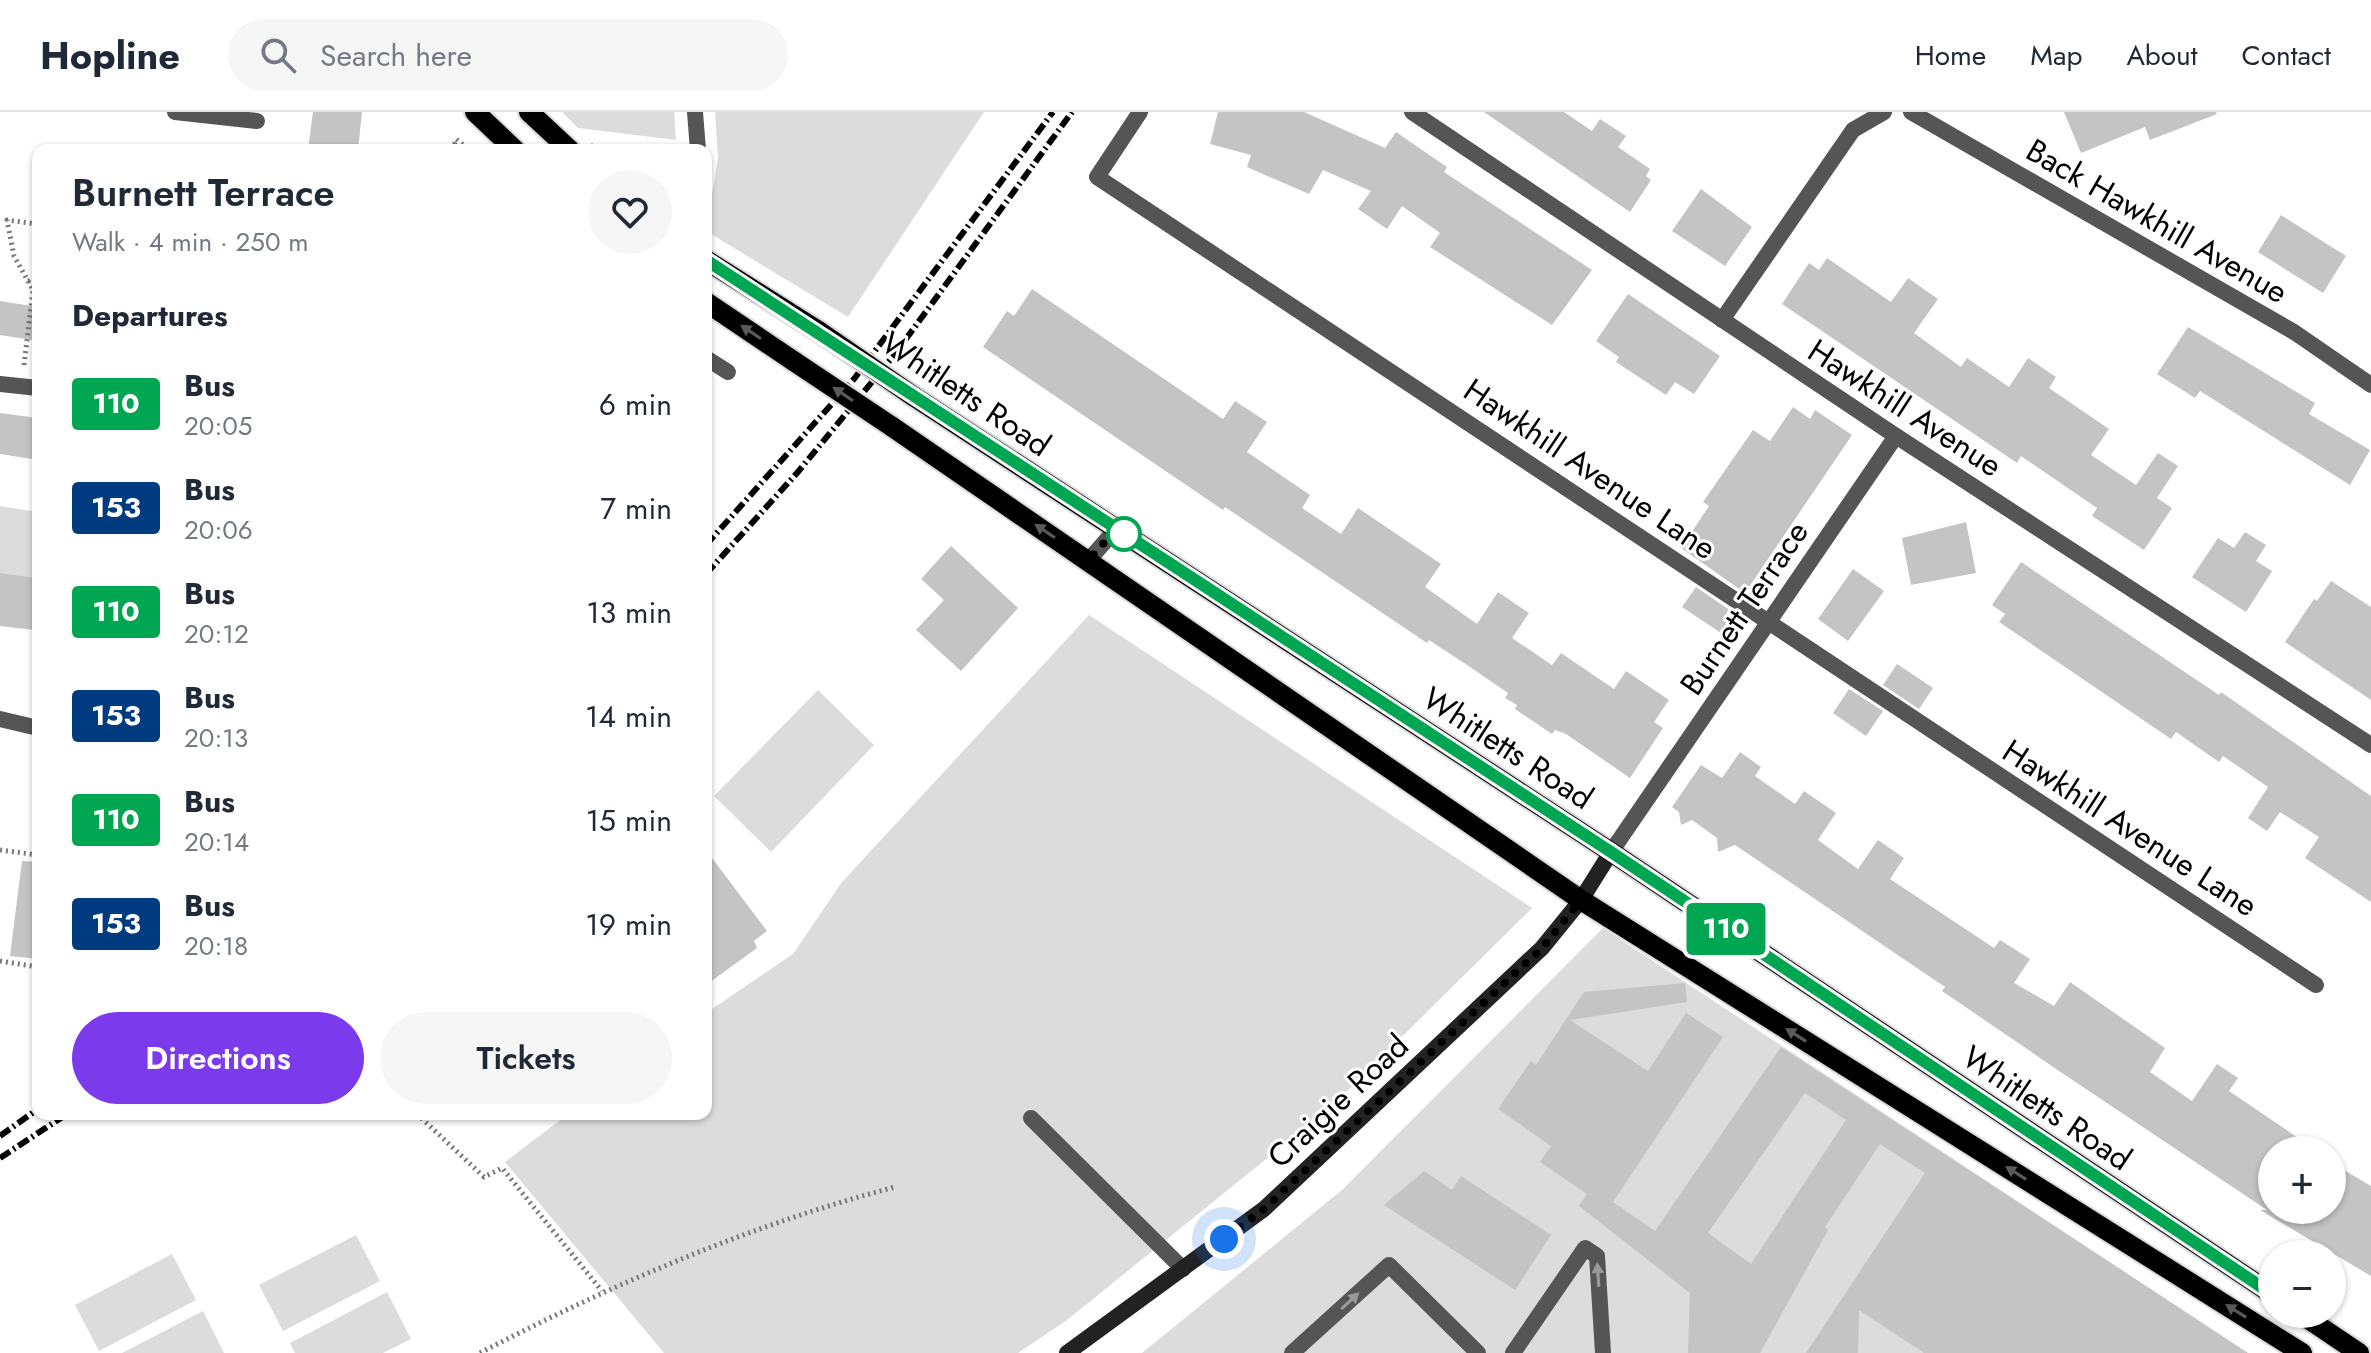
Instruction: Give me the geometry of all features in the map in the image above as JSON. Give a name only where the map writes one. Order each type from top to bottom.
[{"type":"main road","points":[[529,112],[564,144]]},
{"type":"main road","points":[[478,115],[509,144]]},
{"type":"main road","name":"Whitletts Road","points":[[712,264],[1611,852],[2258,1285]]},
{"type":"main road","points":[[712,306],[1581,900],[2302,1353]]},
{"type":"main road","name":"Craigie Road","points":[[1067,1353],[1264,1209],[1542,948],[1581,900],[1611,852]]},
{"type":"main road","points":[[2322,1328],[2359,1353]]},
{"type":"street","points":[[175,112],[257,121]]},
{"type":"street","points":[[695,112],[698,144]]},
{"type":"street","name":"Hawkhill Avenue Lane","points":[[1140,112],[1097,177],[1331,329],[1768,623],[2316,985]]},
{"type":"street","name":"Hawkhill Avenue","points":[[1412,112],[1896,436],[2371,745]]},
{"type":"street","points":[[1722,320],[1853,130],[1884,112]]},
{"type":"street","name":"Back Hawkhill Avenue","points":[[1911,112],[2294,332],[2370,383]]},
{"type":"street","points":[[712,362],[728,372]]},
{"type":"street","points":[[0,384],[30,387]]},
{"type":"street","name":"Burnett Terrace","points":[[1611,852],[1896,436]]},
{"type":"street","points":[[1088,561],[1116,529]]},
{"type":"street","points":[[0,719],[32,727]]},
{"type":"street","points":[[1031,1118],[1183,1269]]},
{"type":"street","points":[[1513,1353],[1585,1248],[1597,1256],[1603,1353]]},
{"type":"street","points":[[1292,1353],[1389,1265],[1478,1353]]},
{"type":"path","points":[[32,223],[7,220],[14,256],[32,288]]},
{"type":"path","points":[[30,387],[32,322]]},
{"type":"path","points":[[0,850],[32,854]]},
{"type":"path","points":[[0,961],[32,966]]},
{"type":"path","points":[[423,1120],[484,1177],[502,1168],[602,1291]]},
{"type":"path","points":[[480,1353],[602,1291],[748,1232],[895,1187]]},
{"type":"shaded area","points":[[562,112],[674,112],[676,140],[578,128]]},
{"type":"shaded area","points":[[715,112],[984,112],[848,317],[712,235],[712,194],[718,158]]},
{"type":"shaded area","points":[[0,506],[32,511],[32,577],[0,573]]},
{"type":"shaded area","points":[[1089,615],[1532,908],[1333,1105],[1067,1320],[1018,1353],[664,1353],[505,1162],[560,1120],[712,1120],[712,1009],[793,954],[842,882]]},
{"type":"shaded area","points":[[818,690],[874,745],[771,852],[714,796]]},
{"type":"shaded area","points":[[1603,928],[2248,1353],[1142,1353],[1342,1190]]},
{"type":"shaded area","points":[[356,1235],[380,1281],[283,1331],[259,1285]]},
{"type":"shaded area","points":[[172,1254],[196,1300],[99,1351],[75,1305]]},
{"type":"shaded area","points":[[387,1292],[411,1339],[383,1353],[295,1353],[290,1343]]},
{"type":"shaded area","points":[[203,1311],[224,1353],[122,1353]]},
{"type":"building","points":[[313,112],[362,112],[359,144],[309,144]]},
{"type":"building","points":[[1218,112],[1304,112],[1385,148],[1396,132],[1447,167],[1444,172],[1592,270],[1552,325],[1430,247],[1440,233],[1402,206],[1387,229],[1358,209],[1371,191],[1323,170],[1309,194],[1247,167],[1251,155],[1210,144]]},
{"type":"building","points":[[1484,112],[1564,112],[1592,131],[1600,119],[1626,136],[1618,147],[1650,169],[1646,176],[1651,180],[1630,212]]},
{"type":"building","points":[[2064,112],[2217,114],[2150,140],[2145,127],[2081,153]]},
{"type":"building","points":[[1701,189],[1752,227],[1725,266],[1672,231]]},
{"type":"building","points":[[2281,215],[2346,256],[2323,293],[2258,252]]},
{"type":"building","points":[[1827,258],[1891,302],[1908,278],[1938,299],[1914,333],[1961,367],[1967,358],[2009,387],[2028,358],[2056,377],[2049,388],[2109,429],[2091,455],[2136,485],[2158,453],[2178,466],[2157,498],[2172,508],[2144,550],[2092,516],[2097,508],[2021,456],[2017,463],[1782,304],[1809,263],[1819,270]]},
{"type":"building","points":[[1032,289],[1223,419],[1235,401],[1267,422],[1247,452],[1310,495],[1302,508],[1341,534],[1358,508],[1441,564],[1425,587],[1477,624],[1498,592],[1529,613],[1512,638],[1552,665],[1561,653],[1614,689],[1626,671],[1669,700],[1654,722],[1663,728],[1630,778],[1566,734],[1555,730],[1552,734],[1515,709],[1517,705],[1505,698],[1508,693],[1470,667],[1429,640],[1427,643],[1225,507],[1223,510],[983,347],[1007,311],[1014,316]]},
{"type":"building","points":[[1628,294],[1720,356],[1694,394],[1675,382],[1666,395],[1616,362],[1619,357],[1596,341]]},
{"type":"building","points":[[0,301],[32,306],[32,340],[0,335]]},
{"type":"building","points":[[2188,327],[2315,403],[2309,414],[2370,450],[2350,485],[2200,391],[2195,398],[2157,374]]},
{"type":"building","points":[[1793,407],[1810,419],[1815,410],[1852,435],[1745,593],[1681,548],[1709,506],[1703,502],[1753,430],[1770,441]]},
{"type":"building","points":[[0,413],[32,417],[32,459],[0,454]]},
{"type":"building","points":[[1966,522],[1976,573],[1911,585],[1902,538]]},
{"type":"building","points":[[2245,532],[2266,545],[2256,561],[2272,571],[2246,612],[2192,577],[2218,538],[2234,548]]},
{"type":"building","points":[[951,546],[1018,608],[961,671],[916,630],[944,600],[921,579]]},
{"type":"building","points":[[2021,562],[2219,695],[2221,692],[2371,796],[2371,902],[2305,858],[2319,837],[2280,812],[2267,831],[2248,818],[2268,787],[2223,756],[2219,762],[2176,732],[2171,739],[1999,622],[2005,614],[1992,605]]},
{"type":"building","points":[[1853,569],[1884,591],[1848,641],[1818,619]]},
{"type":"building","points":[[0,573],[32,577],[32,630],[0,626]]},
{"type":"building","points":[[2331,581],[2371,607],[2371,700],[2285,642],[2314,599],[2317,601]]},
{"type":"building","points":[[1696,587],[1734,613],[1721,633],[1682,607]]},
{"type":"building","points":[[1897,664],[1933,688],[1919,709],[1883,685]]},
{"type":"building","points":[[1849,689],[1883,711],[1866,736],[1833,713]]},
{"type":"building","points":[[1740,752],[1761,767],[1755,776],[1795,804],[1804,791],[1836,813],[1818,840],[1858,869],[1878,840],[1904,858],[1890,879],[1994,948],[2000,940],[2030,959],[2014,983],[2054,1006],[2070,982],[2165,1048],[2150,1072],[2192,1101],[2217,1064],[2238,1078],[2229,1091],[2295,1136],[2258,1136],[2258,1204],[1942,991],[1945,987],[1735,845],[1718,852],[1717,838],[1692,820],[1681,825],[1679,812],[1672,807],[1701,765],[1722,778]]},
{"type":"building","points":[[712,858],[767,931],[754,941],[757,948],[712,981]]},
{"type":"building","points":[[22,861],[32,862],[32,958],[10,956]]},
{"type":"building","points":[[1685,983],[1687,1002],[1570,1020],[1648,1071],[1686,1013],[1723,1037],[1613,1202],[1655,1231],[1781,1047],[2248,1353],[1924,1353],[1859,1310],[1858,1353],[1806,1353],[1925,1173],[1880,1144],[1825,1227],[1828,1230],[1760,1353],[1688,1353],[1690,1293],[1579,1206],[1587,1194],[1540,1162],[1551,1146],[1498,1109],[1531,1061],[1536,1065],[1584,992]],"holes":[[[1805,1093],[1846,1120],[1751,1264],[1708,1233]]]},
{"type":"building","points":[[1424,1171],[1452,1190],[1461,1176],[1551,1235],[1515,1290],[1384,1205]]},
{"type":"building","points":[[2346,1171],[2371,1186],[2371,1276],[2346,1261],[2346,1240],[2310,1240],[2284,1224],[2346,1224]]},
{"type":"railway","points":[[712,538],[854,379],[1053,112]]},
{"type":"railway","points":[[712,567],[797,473],[895,354],[1072,112]]},
{"type":"railway","points":[[0,1136],[32,1113]]},
{"type":"railway","points":[[0,1158],[58,1120]]},
{"type":"bus line","name":"110","points":[[712,264],[1611,852],[2258,1285]]},
{"type":"route","points":[[1124,534],[1116,529],[1088,561],[1581,900],[1542,948],[1264,1209],[1224,1239]]}]
